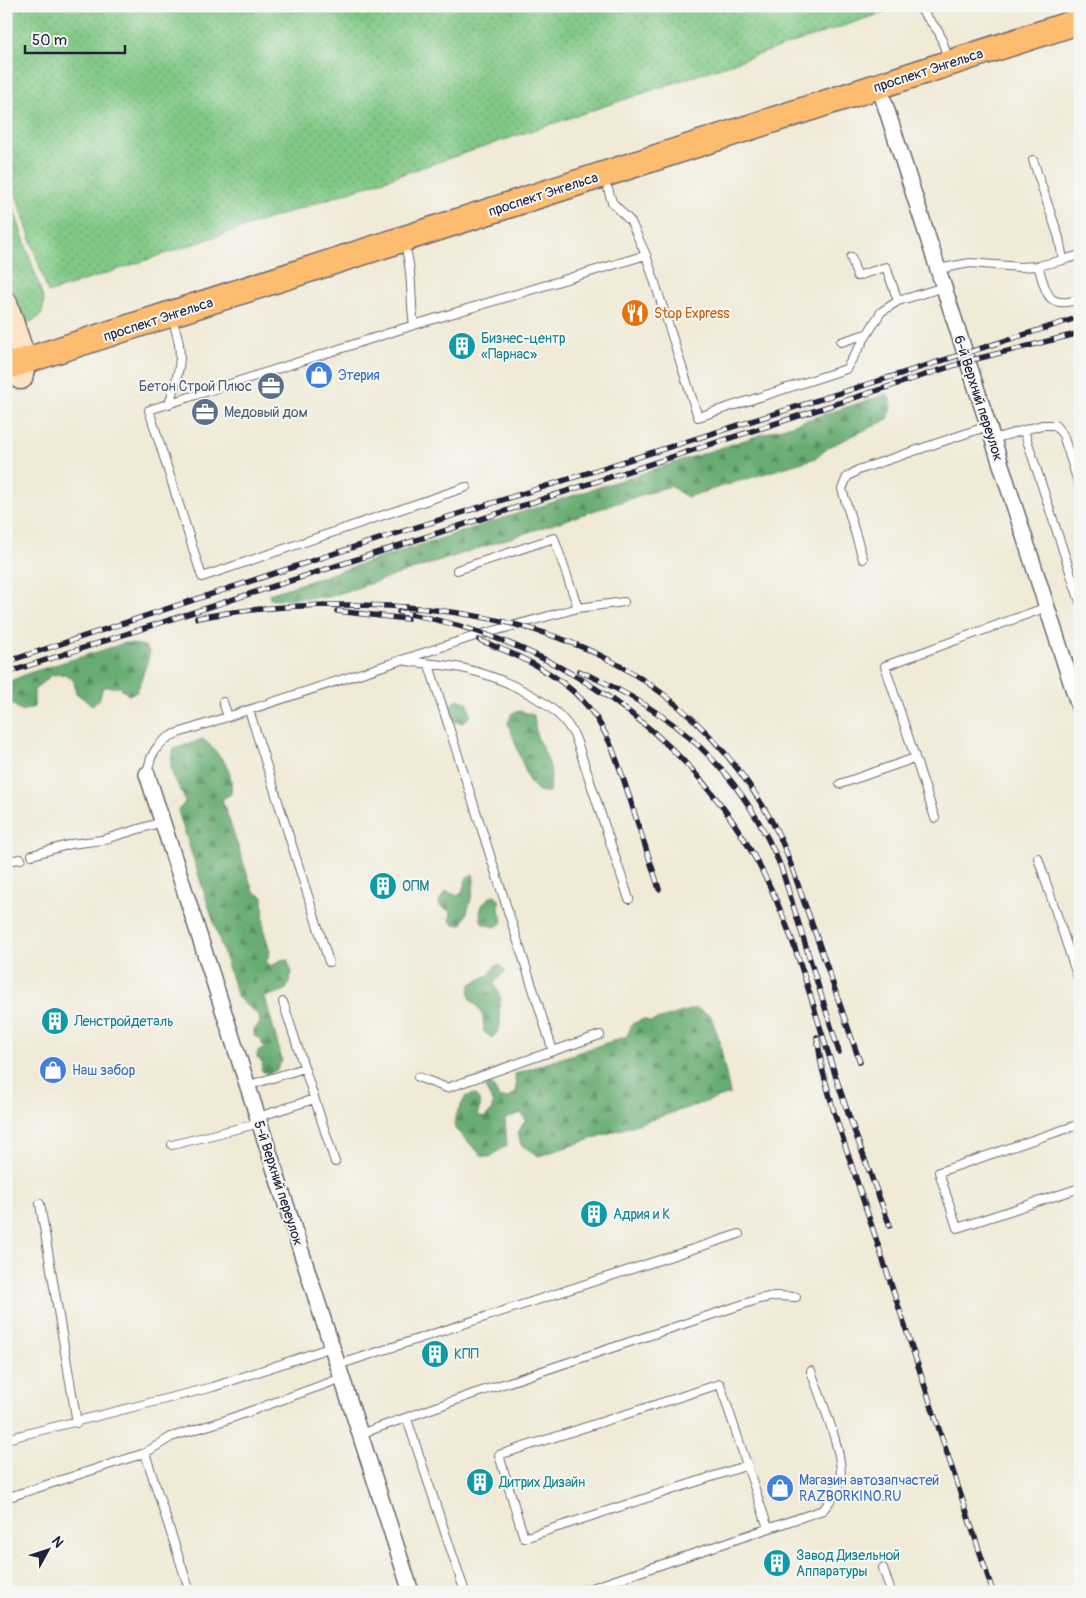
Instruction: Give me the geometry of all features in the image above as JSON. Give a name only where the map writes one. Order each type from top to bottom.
[{"type":"main road","name":"проспект Энгельса","points":[[13,371],[176,328],[608,189],[882,93],[950,63],[1080,21]]},
{"type":"main road","name":"проспект Энгельса","points":[[13,371],[882,93],[1080,36]]},
{"type":"street","name":"6-й Верхний переулок","points":[[882,93],[1047,607],[1077,689],[1080,710]]},
{"type":"street","points":[[6,304],[13,371]]},
{"type":"street","name":"5-й Верхний переулок","points":[[147,774],[411,1592]]},
{"type":"lane","points":[[918,6],[939,32],[950,63]]},
{"type":"lane","points":[[1033,160],[1059,238],[1063,260]]},
{"type":"lane","points":[[608,189],[612,202],[636,230],[646,255],[698,417],[846,369],[881,312],[898,301],[944,287]]},
{"type":"lane","points":[[407,254],[412,273],[411,307],[414,325]]},
{"type":"lane","points":[[466,487],[202,577],[149,410],[414,325],[646,255]]},
{"type":"lane","points":[[938,269],[970,263],[1020,267],[1038,266],[1080,255]]},
{"type":"lane","points":[[851,257],[858,276],[886,267],[898,301]]},
{"type":"lane","points":[[1038,266],[1048,296],[1052,301],[1066,304],[1080,299]]},
{"type":"lane","points":[[169,404],[181,362],[181,346],[176,328]]},
{"type":"lane","points":[[841,342],[866,334]]},
{"type":"lane","points":[[863,559],[842,489],[847,478],[858,470],[991,432],[1024,431],[1049,424],[1060,429],[1080,488]]},
{"type":"lane","points":[[1024,431],[1076,577],[1080,602]]},
{"type":"lane","points":[[457,570],[554,538],[578,608]]},
{"type":"lane","points":[[147,774],[153,753],[167,737],[472,637],[578,608],[624,602]]},
{"type":"lane","points":[[935,818],[885,666],[1047,607]]},
{"type":"lane","points":[[399,660],[469,670],[493,677],[539,700],[560,716],[571,730],[579,748],[629,899]]},
{"type":"lane","points":[[429,665],[553,1052]]},
{"type":"lane","points":[[223,702],[228,717]]},
{"type":"lane","points":[[249,710],[329,962]]},
{"type":"lane","points":[[840,784],[915,758]]},
{"type":"lane","points":[[32,855],[71,844],[102,840],[162,822]]},
{"type":"lane","points":[[1038,858],[1080,984]]},
{"type":"lane","points":[[6,862],[21,859]]},
{"type":"lane","points":[[283,1002],[335,1162]]},
{"type":"lane","points":[[418,1077],[447,1088],[600,1035]]},
{"type":"lane","points":[[247,1086],[304,1068]]},
{"type":"lane","points":[[172,1145],[259,1120],[314,1098]]},
{"type":"lane","points":[[1080,1124],[939,1172],[957,1228],[1080,1188]]},
{"type":"lane","points":[[40,1204],[77,1423]]},
{"type":"lane","points":[[6,1498],[145,1453],[171,1437],[223,1421],[340,1372],[740,1234]]},
{"type":"lane","points":[[360,1434],[407,1419],[473,1394],[759,1300],[775,1296],[796,1297]]},
{"type":"lane","points":[[6,1440],[212,1387],[332,1347]]},
{"type":"lane","points":[[580,1592],[823,1510],[834,1497],[841,1478],[839,1456],[811,1370]]},
{"type":"lane","points":[[748,1465],[524,1538],[499,1455],[720,1384],[748,1465],[768,1528]]},
{"type":"lane","points":[[407,1419],[466,1592]]},
{"type":"lane","points":[[145,1453],[190,1592]]},
{"type":"lane","points":[[883,1568],[891,1592]]},
{"type":"green space","points":[[6,6],[903,6],[48,293],[6,163]]},
{"type":"green space","points":[[6,185],[44,301],[42,314],[35,320],[23,324],[6,272]]},
{"type":"green space","points":[[887,394],[892,404],[888,419],[829,447],[816,458],[687,497],[670,486],[329,597],[270,599],[269,594]]},
{"type":"green space","points":[[125,643],[145,646],[150,653],[137,692],[128,695],[120,687],[103,687],[99,700],[92,705],[76,693],[74,681],[66,674],[52,675],[34,690],[34,707],[21,711],[14,705],[6,703],[6,683],[29,673]]},
{"type":"green space","points":[[458,699],[468,703],[470,716],[463,723],[454,722],[449,706]]},
{"type":"green space","points":[[520,711],[534,715],[537,736],[550,770],[549,792],[539,792],[529,781],[508,723],[512,713]]},
{"type":"green space","points":[[203,739],[220,756],[230,776],[231,794],[222,799],[253,891],[263,897],[264,931],[270,952],[266,962],[271,966],[287,959],[292,973],[286,990],[265,997],[282,1060],[277,1070],[267,1074],[261,1070],[263,1063],[257,1057],[258,1051],[264,1049],[261,1039],[254,1036],[254,1030],[260,1023],[259,1016],[238,998],[178,811],[185,802],[172,772],[171,758],[174,749]]},
{"type":"green space","points":[[473,874],[473,892],[466,915],[461,925],[453,924],[450,920],[451,912],[440,906],[439,901],[446,891],[458,896],[462,892],[467,877]]},
{"type":"green space","points":[[495,895],[499,900],[499,910],[503,922],[495,927],[483,924],[480,915],[484,903]]},
{"type":"green space","points":[[499,965],[506,971],[494,983],[501,999],[499,1028],[492,1038],[484,1032],[482,1014],[469,995],[471,984],[490,974],[495,966]]},
{"type":"green space","points":[[696,1008],[711,1016],[719,1040],[730,1094],[539,1156],[521,1145],[518,1131],[526,1120],[521,1113],[505,1119],[507,1145],[490,1157],[482,1156],[455,1129],[455,1117],[466,1096],[475,1094],[481,1104],[477,1115],[484,1118],[491,1112],[493,1103],[485,1088],[487,1085],[492,1084],[499,1098],[508,1098],[516,1092],[515,1074],[627,1036],[632,1024],[644,1019],[650,1022]]},
{"type":"railway","points":[[6,662],[360,545],[1080,317]]},
{"type":"railway","points":[[6,673],[968,361],[1080,333]]},
{"type":"railway","points":[[197,618],[269,608],[317,605],[389,606],[449,612],[506,622],[559,638],[609,660],[655,688],[698,724],[736,767],[770,818],[789,859],[860,1062]]},
{"type":"railway","points":[[337,611],[407,619]]},
{"type":"railway","points":[[399,612],[455,625],[509,643],[560,667],[608,697],[653,732],[693,771],[729,816],[759,865],[782,914],[801,966],[847,1110],[890,1226]]},
{"type":"railway","points":[[479,640],[507,651],[547,672],[572,690],[592,712],[600,724],[617,762],[659,889]]},
{"type":"railway","points":[[579,671],[614,687],[674,725],[701,748],[746,801],[781,867],[839,1052]]},
{"type":"railway","points":[[817,1037],[822,1068],[834,1112],[993,1592]]},
{"type":"place","name":"Stop Express","points":[[635,313]]},
{"type":"place","name":"Бизнес-центр «Парнас»","points":[[462,346]]},
{"type":"place","name":"Этерия","points":[[319,375]]},
{"type":"place","name":"Бетон Строй Плюс","points":[[271,386]]},
{"type":"place","name":"Медовый дом","points":[[205,412]]},
{"type":"place","name":"ОПМ","points":[[383,886]]},
{"type":"place","name":"Ленстройдеталь","points":[[55,1021]]},
{"type":"place","name":"Наш забор","points":[[53,1070]]},
{"type":"place","name":"Адрия и К","points":[[594,1214]]},
{"type":"place","name":"КПП","points":[[435,1354]]},
{"type":"place","name":"Дитрих Дизайн","points":[[480,1482]]},
{"type":"place","name":"Магазин автозапчастей RAZBORKINO.RU","points":[[780,1488]]},
{"type":"place","name":"Завод Дизельной Аппаратуры","points":[[777,1563]]}]
